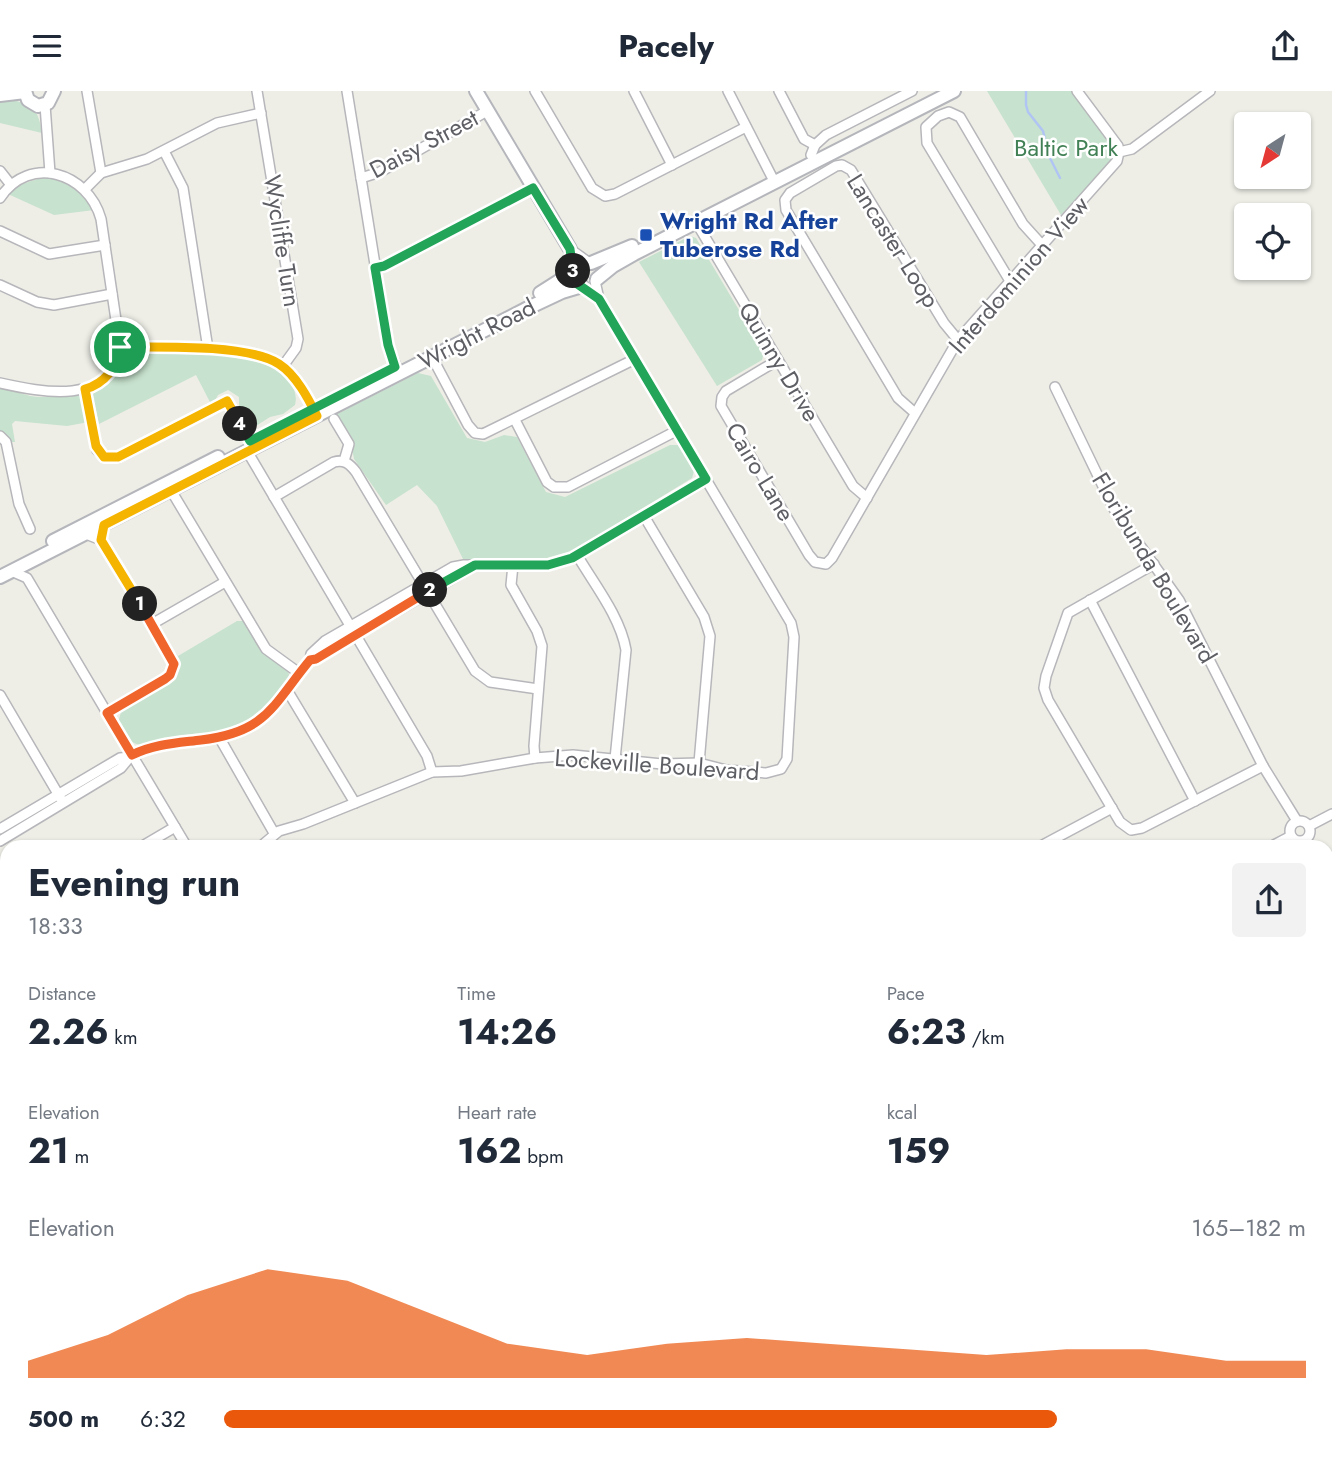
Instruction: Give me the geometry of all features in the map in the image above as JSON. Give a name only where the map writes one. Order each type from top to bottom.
[{"type":"main road","points":[[0,95],[25,92],[32,103],[45,105],[51,100],[54,91]]},
{"type":"main road","points":[[476,91],[570,249]]},
{"type":"main road","name":"Wright Road","points":[[397,371],[432,357],[555,295],[590,283],[620,261],[773,179],[813,150],[936,91]]},
{"type":"main road","name":"Wright Road","points":[[589,263],[628,249],[954,91]]},
{"type":"main road","points":[[579,263],[589,263],[597,272],[590,283],[576,283],[573,271],[579,263]]},
{"type":"main road","name":"Wright Road","points":[[4,572],[397,371],[554,286],[573,271]]},
{"type":"main road","name":"Wright Road","points":[[4,572],[104,525],[169,487]]},
{"type":"street","points":[[87,91],[101,173]]},
{"type":"street","name":"Wycliffe Turn","points":[[257,91],[298,338],[296,348],[283,366]]},
{"type":"street","points":[[347,91],[388,345],[397,371]]},
{"type":"street","points":[[535,91],[592,188],[602,196],[615,194],[747,127]]},
{"type":"street","points":[[634,91],[672,165]]},
{"type":"street","points":[[779,91],[804,139],[813,150],[826,135],[912,91]]},
{"type":"street","points":[[1077,91],[1118,146],[1119,152]]},
{"type":"street","points":[[730,92],[773,179]]},
{"type":"street","name":"Interdominion View","points":[[821,564],[828,563],[832,558],[958,340],[1117,161],[1119,152],[1132,149],[1203,93]]},
{"type":"street","points":[[45,105],[50,173]]},
{"type":"street","name":"Daisy Street","points":[[361,178],[380,172],[487,111]]},
{"type":"street","points":[[1010,281],[928,143],[926,127],[931,121],[949,112],[960,117],[1023,225],[1042,245]]},
{"type":"street","points":[[85,189],[101,173],[137,163],[217,123],[261,113]]},
{"type":"street","points":[[164,151],[183,188],[208,349]]},
{"type":"street","name":"Lancaster Loop","points":[[915,413],[898,398],[786,210],[785,200],[790,193],[836,166],[842,165],[851,170],[944,323],[958,340]]},
{"type":"street","points":[[0,171],[11,185]]},
{"type":"street","points":[[0,198],[11,185],[28,177],[50,173],[64,176],[85,189],[98,208],[120,347],[116,363],[107,376],[96,385],[85,389],[42,391],[0,383]]},
{"type":"street","points":[[375,268],[439,239],[533,188]]},
{"type":"street","name":"Quinny Drive","points":[[696,222],[853,485],[867,498]]},
{"type":"street","points":[[0,231],[49,254],[105,245]]},
{"type":"street","points":[[570,249],[589,263]]},
{"type":"street","points":[[570,249],[573,271]]},
{"type":"street","points":[[0,829],[120,758],[152,747],[219,737],[247,728],[278,704],[317,648],[424,588],[453,567],[548,565],[577,555],[706,479],[590,283]]},
{"type":"street","points":[[0,285],[37,302],[54,305],[112,294]]},
{"type":"street","points":[[120,347],[254,353],[283,366],[304,393],[315,413]]},
{"type":"street","points":[[432,357],[471,430],[479,434],[487,434],[635,359]]},
{"type":"street","name":"Cairo Lane","points":[[778,360],[726,391],[721,407],[809,555],[821,564]]},
{"type":"street","name":"Floribunda Boulevard","points":[[1055,387],[1114,509],[1186,613],[1263,766],[1297,821]]},
{"type":"street","points":[[85,389],[97,450],[107,458],[118,457],[227,401],[274,497],[427,756],[432,772]]},
{"type":"street","points":[[334,419],[349,444],[344,461]]},
{"type":"street","points":[[515,420],[547,482],[559,488],[568,487],[678,430]]},
{"type":"street","points":[[0,436],[6,442],[19,503],[30,529]]},
{"type":"street","points":[[274,497],[334,462],[344,461],[356,472],[470,665],[480,676],[497,683],[538,689]]},
{"type":"street","name":"Lockeville Boulevard","points":[[268,840],[275,833],[432,772],[461,771],[535,758],[573,755],[662,764],[699,763],[726,770],[766,773],[779,771],[787,759],[793,628],[706,479]]},
{"type":"street","points":[[169,487],[266,649],[299,673]]},
{"type":"street","points":[[644,516],[704,617],[710,636],[699,763]]},
{"type":"street","points":[[101,540],[104,525]]},
{"type":"street","points":[[86,534],[101,540],[174,664],[172,672],[165,679],[107,713]]},
{"type":"street","points":[[577,555],[620,628],[625,643],[615,759]]},
{"type":"street","points":[[29,562],[27,578],[183,840]]},
{"type":"street","points":[[513,565],[511,585],[537,631],[542,646],[535,758]]},
{"type":"street","points":[[1154,565],[1068,613],[1046,676],[1044,688],[1048,700],[1125,827],[1136,830],[1263,766]]},
{"type":"street","points":[[4,572],[27,578]]},
{"type":"street","points":[[152,624],[225,582]]},
{"type":"street","points":[[1090,600],[1195,801]]},
{"type":"street","points":[[288,690],[355,803]]},
{"type":"street","points":[[0,695],[64,803]]},
{"type":"street","points":[[219,737],[275,833]]},
{"type":"street","points":[[2,840],[121,768],[131,756]]},
{"type":"street","points":[[1060,840],[1112,808]]},
{"type":"street","points":[[1309,826],[1332,814]]},
{"type":"street","points":[[1296,840],[1291,836],[1290,829],[1297,821],[1304,821],[1311,832],[1308,840]]},
{"type":"street","points":[[153,840],[175,827]]},
{"type":"street","points":[[1283,840],[1291,836]]},
{"type":"green space","name":"Baltic Park","points":[[987,91],[1072,91],[1112,143],[1114,159],[1061,215]]},
{"type":"green space","points":[[0,99],[30,106],[38,115],[42,133],[0,123]]},
{"type":"green space","points":[[40,178],[58,180],[72,186],[94,210],[54,215],[8,194],[20,185]]},
{"type":"green space","points":[[690,236],[696,238],[764,352],[762,360],[717,386],[639,262]]},
{"type":"green space","points":[[147,351],[151,354],[227,354],[240,358],[254,356],[277,368],[290,381],[296,397],[295,405],[283,414],[270,417],[253,428],[243,409],[239,408],[239,397],[228,390],[218,395],[212,406],[196,375],[99,424],[92,395],[115,370],[123,355]]},
{"type":"green space","points":[[418,373],[431,376],[467,438],[485,442],[504,435],[517,437],[546,492],[565,497],[670,445],[680,445],[694,471],[692,478],[573,551],[545,561],[464,561],[437,506],[417,485],[386,505],[354,459],[350,437],[337,414]]},
{"type":"green space","points":[[0,386],[38,397],[78,395],[82,397],[89,422],[67,426],[15,421],[12,424],[15,442],[10,442],[0,432]]},
{"type":"green space","points":[[237,621],[245,621],[261,648],[285,668],[289,674],[287,686],[259,716],[255,715],[235,730],[172,738],[169,741],[144,745],[129,739],[118,723],[121,712],[175,677],[178,669],[175,652],[178,656]]},
{"type":"waterway","points":[[1026,91],[1028,112],[1043,131],[1049,156],[1060,178]]},
{"type":"place","name":"Wright Rd After Tuberose Rd","points":[[646,235]]},
{"type":"route","points":[[120,347],[116,363],[107,376],[96,385],[85,389],[97,450],[102,456],[111,459],[118,457],[227,401],[250,441],[313,409],[395,367],[388,345],[375,268],[484,216],[533,188],[570,249],[574,280],[599,299],[706,479],[572,558],[536,566],[475,565],[451,578],[316,659],[310,660],[278,704],[247,728],[219,737],[164,744],[132,755],[107,713],[165,679],[170,675],[174,664],[101,540],[104,525],[317,416],[313,409],[309,401],[304,393],[283,366],[263,355],[208,349],[120,347]]}]
